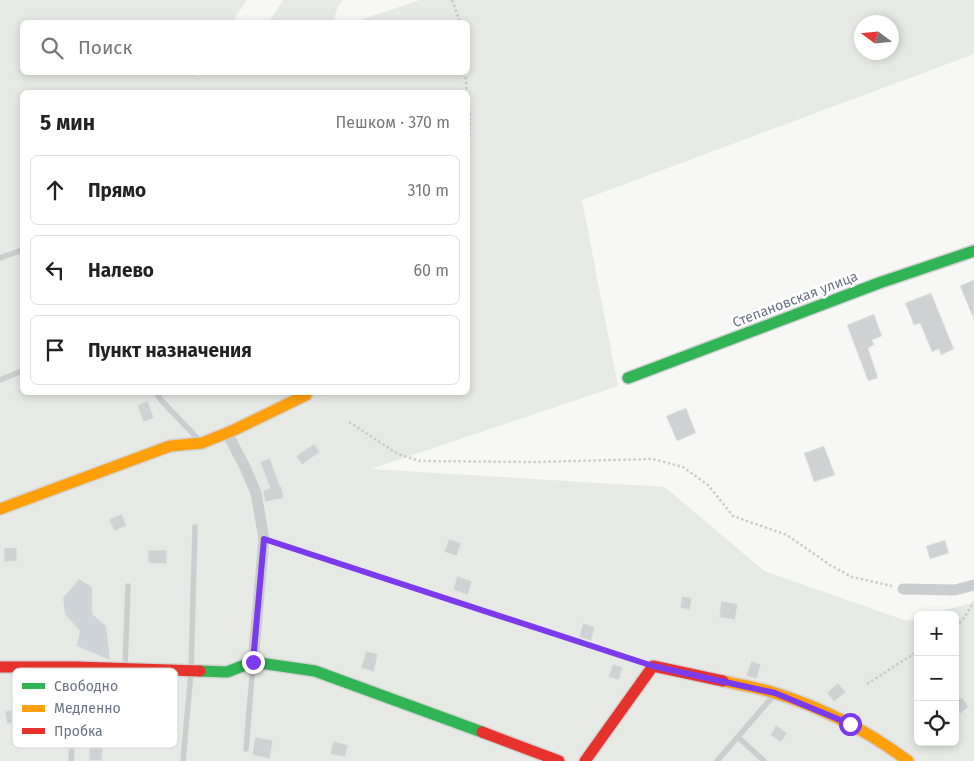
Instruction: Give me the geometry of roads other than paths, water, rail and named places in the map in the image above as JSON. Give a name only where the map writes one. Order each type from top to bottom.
[{"type":"street","name":"Степановская улица","points":[[628,378],[879,283],[974,250]]},
{"type":"street","points":[[0,509],[170,446],[202,443],[306,395]]},
{"type":"street","points":[[227,433],[256,493],[264,539],[253,662]]},
{"type":"street","points":[[903,589],[955,590],[974,585]]},
{"type":"street","points":[[178,671],[227,672],[253,662],[315,671],[558,761]]},
{"type":"street","points":[[584,761],[653,666],[775,693],[843,721],[883,742],[908,761]]},
{"type":"street","points":[[0,667],[100,668]]},
{"type":"lane","points":[[0,258],[20,251]]},
{"type":"lane","points":[[0,380],[20,372]]},
{"type":"lane","points":[[158,395],[202,443]]},
{"type":"lane","points":[[183,761],[191,672],[196,527]]},
{"type":"lane","points":[[264,539],[653,666]]},
{"type":"lane","points":[[125,668],[128,586]]},
{"type":"lane","points":[[246,749],[253,662]]},
{"type":"lane","points":[[717,761],[775,693]]},
{"type":"lane","points":[[738,737],[764,761]]},
{"type":"lane","points":[[71,761],[72,748]]}]
